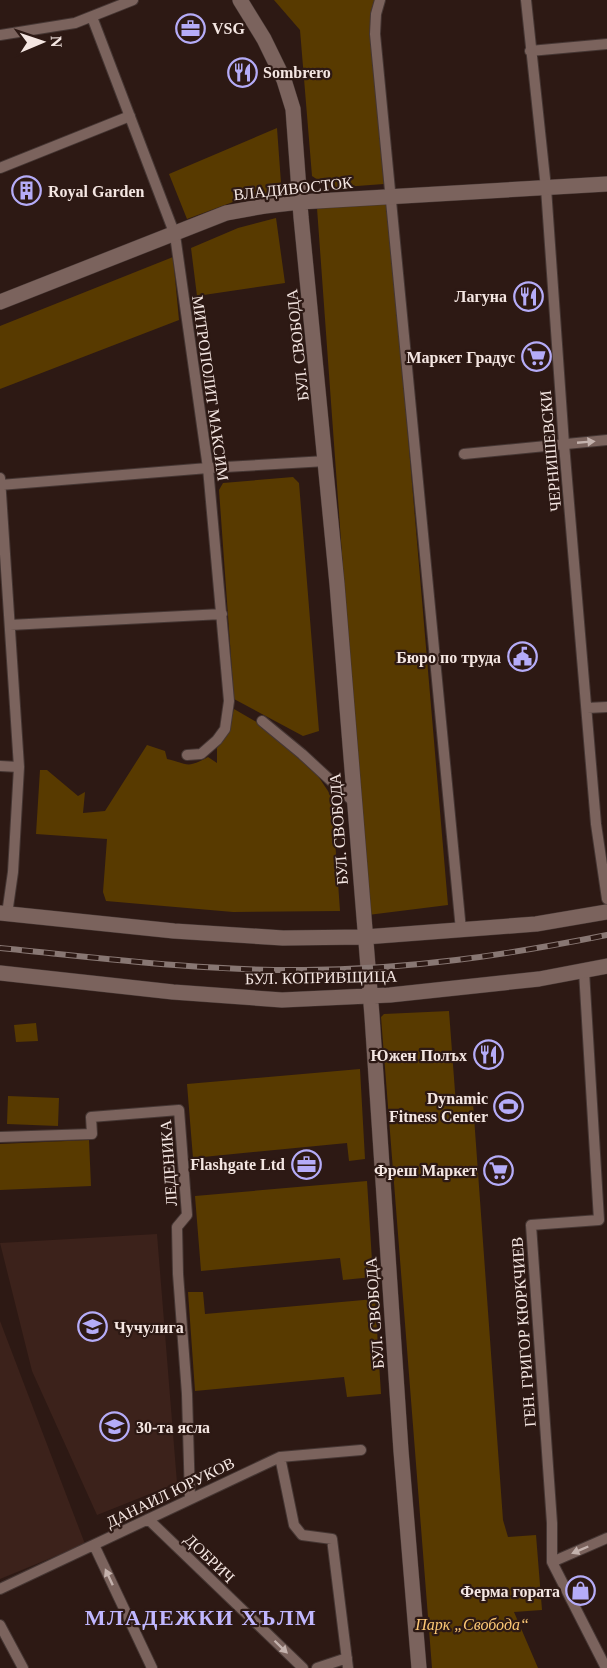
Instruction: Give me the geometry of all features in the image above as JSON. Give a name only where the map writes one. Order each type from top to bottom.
[{"type":"street","points":[[0,35],[66,25],[133,0]]},
{"type":"street","name":"БУЛ. СВОБОДА","points":[[240,0],[274,59],[284,80],[293,109],[326,461],[370,997],[400,1450],[419,1668]]},
{"type":"street","points":[[380,0],[375,34],[461,930]]},
{"type":"street","name":"ЧЕРНИШЕВСКИ","points":[[526,0],[546,188],[564,444],[587,708],[602,824],[607,899]]},
{"type":"street","name":"МИТРОПОЛИТ МАКСИМ","points":[[92,17],[175,235],[208,468],[229,701],[225,729],[217,740],[201,754],[187,755]]},
{"type":"street","points":[[530,51],[607,44]]},
{"type":"street","points":[[0,168],[130,116]]},
{"type":"street","name":"ВЛАДИВОСТОК","points":[[0,302],[226,213],[300,202],[607,184]]},
{"type":"street","points":[[464,454],[607,440]]},
{"type":"street","points":[[326,461],[0,483],[19,767],[13,872],[4,913],[237,936],[283,938],[365,937],[536,924],[607,912]]},
{"type":"street","points":[[10,625],[222,614]]},
{"type":"street","points":[[587,708],[607,706]]},
{"type":"street","points":[[262,721],[354,802]]},
{"type":"street","points":[[0,766],[19,767]]},
{"type":"street","name":"БУЛ. КОПРИВЩИЦА","points":[[0,974],[222,996],[282,999],[370,997],[539,979],[607,966]]},
{"type":"street","name":"ГЕН. ГРИГОР КЮРКЧИЕВ","points":[[584,971],[599,1220],[531,1225],[552,1523],[552,1562],[606,1668]]},
{"type":"street","name":"ЛЕДЕНИКА","points":[[0,1137],[92,1134],[91,1117],[179,1110],[187,1215],[177,1227],[178,1274],[187,1394],[190,1499]]},
{"type":"street","name":"ДАНАИЛ ЮРУКОВ","points":[[0,1589],[280,1456],[361,1450]]},
{"type":"street","points":[[280,1456],[294,1525],[302,1535],[333,1539],[348,1663],[317,1668]]},
{"type":"street","name":"ДОБРИЧ","points":[[148,1519],[303,1668]]},
{"type":"street","points":[[552,1562],[607,1538]]},
{"type":"street","points":[[94,1545],[152,1668]]},
{"type":"street","points":[[0,1624],[23,1668]]},
{"type":"shaded area","points":[[157,1234],[177,1483],[97,1515],[32,1371],[0,1243]]},
{"type":"shaded area","points":[[0,1321],[85,1544],[0,1579]]},
{"type":"green space","points":[[274,0],[385,0],[371,27],[384,184],[330,188],[312,176],[300,30]]},
{"type":"green space","points":[[277,128],[281,183],[273,193],[241,199],[187,219],[169,174]]},
{"type":"green space","points":[[388,202],[448,905],[368,915],[317,208]]},
{"type":"green space","points":[[276,218],[285,283],[197,296],[191,248],[238,228]]},
{"type":"green space","points":[[173,257],[179,320],[0,389],[0,326]]},
{"type":"green space","points":[[293,477],[299,483],[319,731],[303,736],[234,699],[219,490],[223,483]]},
{"type":"green space","points":[[234,709],[260,724],[314,770],[332,797],[340,911],[233,912],[106,901],[103,892],[107,839],[36,834],[40,770],[47,770],[78,796],[85,792],[83,813],[105,811],[147,745],[165,751],[167,759],[184,764],[195,763],[208,757],[217,763],[217,748],[227,732]]},
{"type":"green space","name":"Парк „Свобода“","points":[[449,1011],[456,1105],[473,1103],[503,1520],[508,1537],[536,1535],[542,1610],[514,1612],[538,1668],[432,1668],[381,1017],[384,1014]]},
{"type":"green space","points":[[36,1023],[38,1041],[16,1042],[14,1025]]},
{"type":"green space","points":[[360,1069],[365,1159],[349,1161],[347,1143],[193,1158],[187,1084]]},
{"type":"green space","points":[[8,1096],[59,1098],[58,1126],[7,1124]]},
{"type":"green space","points":[[89,1140],[91,1186],[0,1190],[0,1144]]},
{"type":"green space","points":[[367,1181],[373,1277],[343,1280],[340,1258],[201,1271],[195,1196]]},
{"type":"green space","points":[[188,1292],[203,1292],[205,1314],[375,1299],[381,1394],[347,1397],[344,1377],[195,1391]]},
{"type":"railway","points":[[0,948],[190,966],[304,970],[380,967],[456,960],[607,935]]},
{"type":"place","name":"VSG","points":[[191,28]]},
{"type":"place","name":"Sombrero","points":[[242,72]]},
{"type":"place","name":"Royal Garden","points":[[27,191]]},
{"type":"place","name":"Лагуна","points":[[528,296]]},
{"type":"place","name":"Маркет Градус","points":[[536,357]]},
{"type":"place","name":"Бюро по труда","points":[[522,657]]},
{"type":"place","name":"Южен Полъх","points":[[488,1055]]},
{"type":"place","name":"Dynamic Fitness Center","points":[[509,1107]]},
{"type":"place","name":"Flashgate Ltd","points":[[306,1164]]},
{"type":"place","name":"Фреш Маркет","points":[[498,1170]]},
{"type":"place","name":"Чучулига","points":[[93,1327]]},
{"type":"place","name":"30-та ясла","points":[[115,1427]]},
{"type":"place","name":"Ферма гората","points":[[581,1591]]},
{"type":"district","name":"МЛАДЕЖКИ ХЪЛМ","points":[[201,1617]]}]
